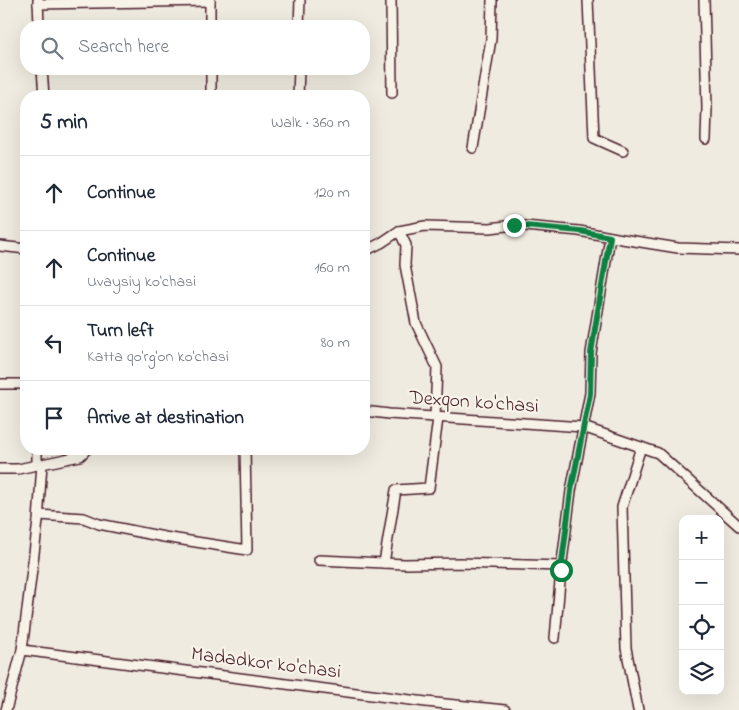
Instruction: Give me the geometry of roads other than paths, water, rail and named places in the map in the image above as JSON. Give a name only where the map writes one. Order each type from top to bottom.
[{"type":"street","points":[[39,20],[38,2],[210,0],[210,20]]},
{"type":"street","points":[[300,0],[300,20]]},
{"type":"street","points":[[391,0],[392,93]]},
{"type":"street","points":[[473,148],[491,39],[492,0]]},
{"type":"street","points":[[588,0],[594,138],[623,151]]},
{"type":"street","points":[[704,0],[706,139]]},
{"type":"street","points":[[42,75],[44,90]]},
{"type":"street","points":[[211,75],[211,90]]},
{"type":"street","points":[[298,90],[299,75]]},
{"type":"street","points":[[370,248],[399,231],[424,226],[490,228],[514,225],[580,231],[678,248],[739,250]]},
{"type":"street","points":[[384,563],[396,490],[429,488],[437,417],[437,367],[416,323],[405,265],[406,245],[399,231]]},
{"type":"street","points":[[555,638],[561,566],[571,491],[590,394],[591,353],[610,237]]},
{"type":"street","points":[[0,246],[20,248]]},
{"type":"street","points":[[0,384],[20,384]]},
{"type":"street","name":"Dexqon ko'chasi","points":[[370,411],[583,427],[658,453],[739,526]]},
{"type":"street","points":[[638,710],[626,648],[622,507],[641,447]]},
{"type":"street","points":[[6,710],[22,650],[38,515],[40,464],[38,455]]},
{"type":"street","points":[[0,469],[18,469],[81,455]]},
{"type":"street","points":[[38,515],[84,518],[99,524],[164,537],[247,550],[245,455]]},
{"type":"street","points":[[319,560],[561,566]]},
{"type":"street","name":"Madadkor ko'chasi","points":[[22,650],[426,706],[505,710]]}]
